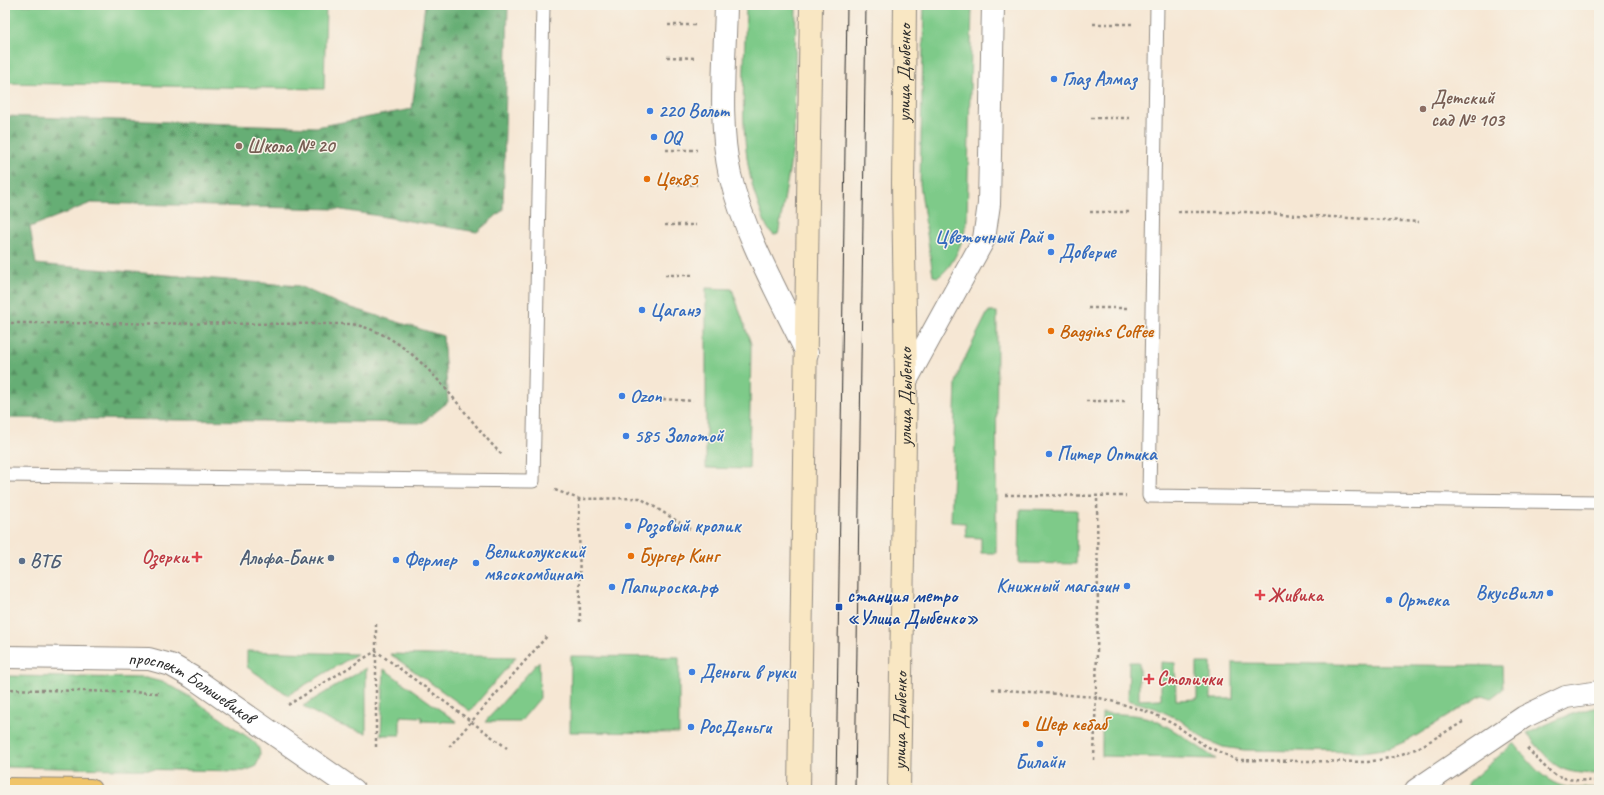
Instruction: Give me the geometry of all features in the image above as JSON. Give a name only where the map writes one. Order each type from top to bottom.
[{"type":"main road","points":[[799,790],[811,5]]},
{"type":"main road","name":"улица Дыбенко","points":[[899,790],[906,381],[903,183],[905,5]]},
{"type":"main road","points":[[5,789],[90,790]]},
{"type":"street","points":[[726,5],[724,129],[730,174],[743,218],[806,353]]},
{"type":"street","points":[[906,381],[984,239],[989,204],[993,5]]},
{"type":"street","name":"проспект Большевиков","points":[[5,657],[149,659],[171,665],[192,677],[354,790]]},
{"type":"street","points":[[1416,790],[1508,726],[1566,698],[1599,692]]},
{"type":"lane","points":[[5,475],[533,481],[543,5]]},
{"type":"lane","points":[[1157,5],[1149,496],[1599,502]]},
{"type":"path","points":[[1093,24],[1157,24]]},
{"type":"path","points":[[668,25],[700,25]]},
{"type":"path","points":[[667,57],[699,58]]},
{"type":"path","points":[[1091,118],[1155,118]]},
{"type":"path","points":[[666,150],[697,150]]},
{"type":"path","points":[[666,184],[697,185]]},
{"type":"path","points":[[1090,212],[1246,212],[1419,222]]},
{"type":"path","points":[[665,225],[696,225]]},
{"type":"path","points":[[665,275],[695,275]]},
{"type":"path","points":[[1088,308],[1152,309]]},
{"type":"path","points":[[5,323],[352,324],[369,327],[386,335],[403,346],[420,362],[502,456],[533,481],[579,499],[640,498],[690,529]]},
{"type":"path","points":[[662,399],[693,401]]},
{"type":"path","points":[[1086,401],[1150,400]]},
{"type":"path","points":[[1005,495],[1149,496]]},
{"type":"path","points":[[1094,760],[1098,616],[1097,496]]},
{"type":"path","points":[[579,499],[580,624]]},
{"type":"path","points":[[376,624],[376,747]]},
{"type":"path","points":[[449,747],[548,634]]},
{"type":"path","points":[[288,705],[376,651]]},
{"type":"path","points":[[376,651],[506,748]]},
{"type":"path","points":[[992,689],[1096,697],[1154,714],[1177,726],[1204,745],[1237,760],[1368,762],[1394,758],[1418,748],[1465,720]]},
{"type":"path","points":[[1508,726],[1548,771],[1557,777],[1571,781],[1599,781]]},
{"type":"green space","points":[[5,5],[326,5],[324,89],[5,83]]},
{"type":"green space","points":[[425,5],[508,5],[503,210],[477,232],[336,209],[91,203],[30,227],[36,264],[299,286],[339,304],[443,336],[448,402],[422,423],[5,418],[5,116],[316,127],[412,109]]},
{"type":"green space","points":[[746,5],[796,5],[794,142],[779,230],[778,234],[774,235],[768,228],[762,215],[748,164],[744,111]]},
{"type":"green space","points":[[924,5],[972,5],[967,220],[964,235],[954,259],[938,277],[933,276],[920,184]]},
{"type":"green space","points":[[706,288],[732,289],[751,344],[749,469],[706,468]]},
{"type":"green space","points":[[988,312],[997,312],[996,553],[981,553],[981,538],[966,537],[965,523],[951,522],[956,383],[961,366]]},
{"type":"green space","points":[[1020,509],[1077,510],[1076,564],[1019,563]]},
{"type":"green space","points":[[247,651],[357,654],[288,695],[247,667]]},
{"type":"green space","points":[[390,654],[516,657],[470,711]]},
{"type":"green space","points":[[571,656],[679,657],[679,733],[570,732]]},
{"type":"green space","points":[[539,661],[540,698],[520,722],[485,722]]},
{"type":"green space","points":[[1129,662],[1139,662],[1139,700],[1161,699],[1161,662],[1175,663],[1176,700],[1197,699],[1197,663],[1211,663],[1211,699],[1233,699],[1233,663],[1502,666],[1503,689],[1491,698],[1482,695],[1411,739],[1390,748],[1362,752],[1244,750],[1223,747],[1206,740],[1180,720],[1155,708],[1128,700]]},
{"type":"green space","points":[[366,668],[366,733],[333,722],[303,706]]},
{"type":"green space","points":[[384,669],[457,722],[422,721],[422,717],[400,716],[400,735],[381,735]]},
{"type":"green space","points":[[5,676],[146,678],[166,683],[187,695],[252,740],[258,746],[260,756],[255,767],[244,771],[5,767]]},
{"type":"green space","points":[[1599,707],[1599,774],[1573,772],[1557,766],[1544,754],[1527,734],[1562,718]]},
{"type":"green space","points":[[1102,713],[1134,715],[1152,719],[1177,732],[1216,759],[1102,756]]},
{"type":"green space","points":[[1514,743],[1538,772],[1553,782],[1572,788],[1590,788],[1599,790],[1466,790],[1469,782]]},
{"type":"tram line","points":[[836,790],[847,5]]},
{"type":"tram line","points":[[855,790],[866,5]]},
{"type":"place","name":"Глаз Алмаз","points":[[1054,79]]},
{"type":"place","name":"Детский сад № 103","points":[[1423,109]]},
{"type":"place","name":"220 Вольт","points":[[650,111]]},
{"type":"place","name":"OQ","points":[[654,137]]},
{"type":"place","name":"Школа № 20","points":[[239,146]]},
{"type":"place","name":"Цех85","points":[[647,179]]},
{"type":"place","name":"Цветочный Рай","points":[[1051,237]]},
{"type":"place","name":"Доверие","points":[[1051,252]]},
{"type":"place","name":"Цаганэ","points":[[642,310]]},
{"type":"place","name":"Baggins Coffee","points":[[1051,331]]},
{"type":"place","name":"Ozon","points":[[622,396]]},
{"type":"place","name":"585 Золотой","points":[[626,436]]},
{"type":"place","name":"Питер Оптика","points":[[1049,454]]},
{"type":"place","name":"Розовый кролик","points":[[628,526]]},
{"type":"place","name":"Бургер Кинг","points":[[631,556]]},
{"type":"place","name":"Озерки","points":[[197,557]]},
{"type":"place","name":"Альфа-Банк","points":[[331,558]]},
{"type":"place","name":"Фермер","points":[[396,560]]},
{"type":"place","name":"ВТБ","points":[[22,561]]},
{"type":"place","name":"Великолукский мясокомбинат","points":[[476,563]]},
{"type":"place","name":"Книжный магазин","points":[[1127,586]]},
{"type":"place","name":"Папироска.рф","points":[[612,587]]},
{"type":"place","name":"ВкусВилл","points":[[1550,593]]},
{"type":"place","name":"Живика","points":[[1260,595]]},
{"type":"place","name":"Ортека","points":[[1389,600]]},
{"type":"place","name":"станция метро «Улица Дыбенко»","points":[[839,607]]},
{"type":"place","name":"Деньги в руки","points":[[692,672]]},
{"type":"place","name":"Столички","points":[[1149,679]]},
{"type":"place","name":"Шеф кебаб","points":[[1026,724]]},
{"type":"place","name":"РосДеньги","points":[[691,727]]},
{"type":"place","name":"Билайн","points":[[1040,744]]}]
